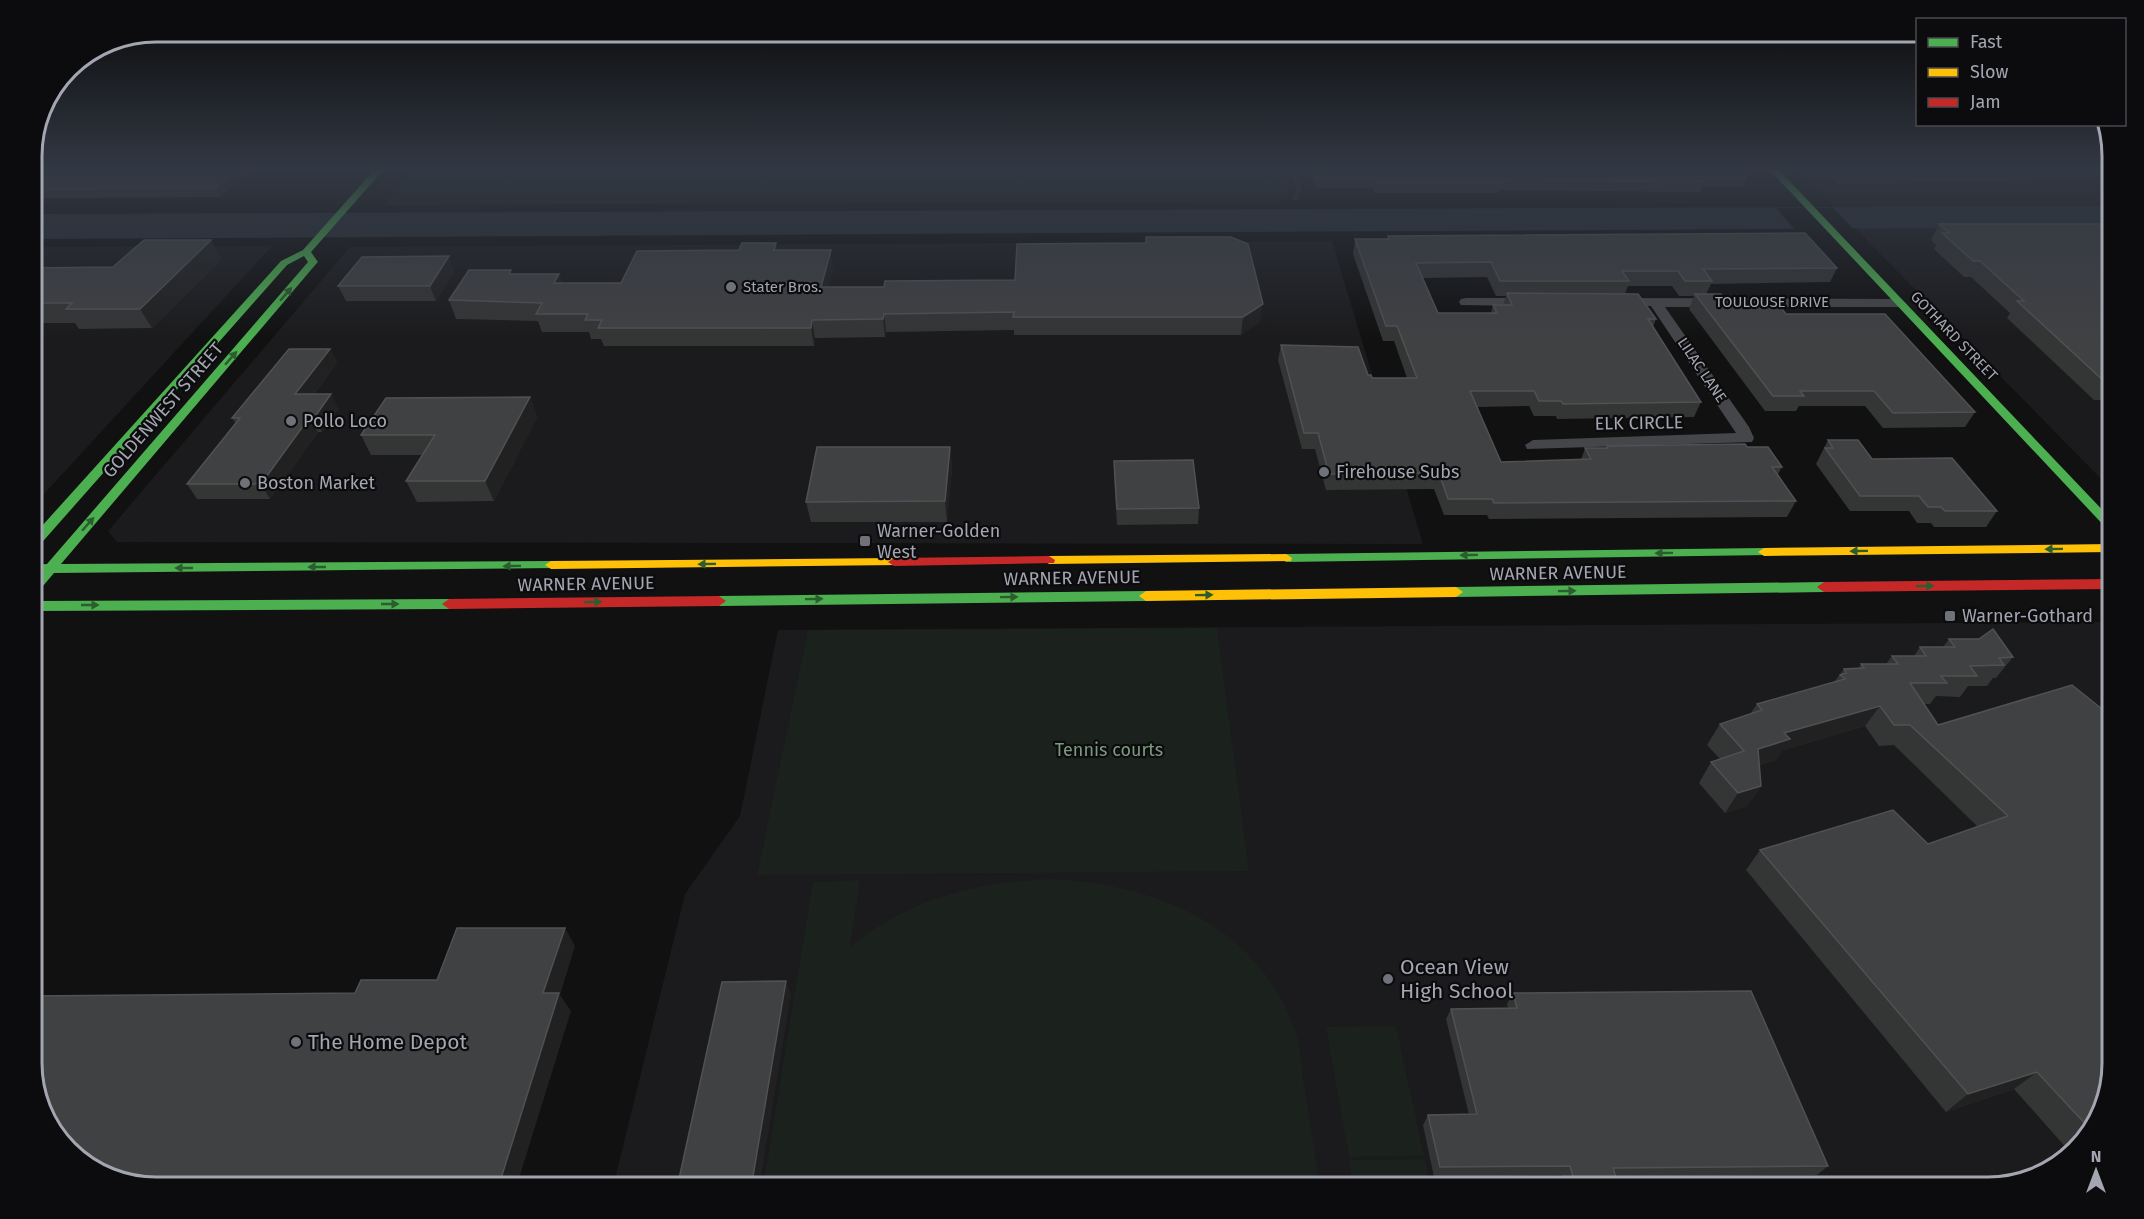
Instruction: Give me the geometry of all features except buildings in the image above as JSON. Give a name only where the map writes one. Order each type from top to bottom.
[{"type":"main road","name":"GOLDENWEST STREET","points":[[42,534],[284,263],[306,252],[330,225]]},
{"type":"main road","name":"GOTHARD STREET","points":[[1824,225],[2102,516]]},
{"type":"main road","name":"GOLDENWEST STREET","points":[[42,578],[313,262],[306,252]]},
{"type":"main road","name":"WARNER AVENUE","points":[[42,568],[2102,548]]},
{"type":"main road","points":[[1712,567],[1722,553]]},
{"type":"main road","points":[[1340,557],[1377,573]]},
{"type":"main road","points":[[1222,575],[1236,558],[1266,575]]},
{"type":"main road","points":[[1474,577],[1485,577],[1537,591],[1550,579],[1673,575]]},
{"type":"main road","points":[[1287,580],[1360,580],[1402,593]]},
{"type":"main road","points":[[1072,596],[1115,582]]},
{"type":"main road","name":"WARNER AVENUE","points":[[42,606],[2102,584]]},
{"type":"street","points":[[1466,302],[1549,302]]},
{"type":"street","name":"TOULOUSE DRIVE","points":[[1608,302],[1899,303]]},
{"type":"street","name":"LILAC LANE","points":[[1655,302],[1741,427],[1746,438]]},
{"type":"street","name":"ELK CIRCLE","points":[[1533,445],[1746,438]]},
{"type":"shaded area","points":[[42,225],[2102,225],[2102,227],[42,239]]},
{"type":"shaded area","points":[[1852,225],[2102,225],[2102,480]]},
{"type":"shaded area","points":[[1332,241],[1423,544],[117,542],[108,531],[350,247]]},
{"type":"shaded area","points":[[272,246],[42,496],[42,247]]},
{"type":"shaded area","name":"Ocean View High School","points":[[2102,622],[2101,1078],[2098,1093],[2087,1120],[2072,1141],[2066,1141],[2066,1147],[2058,1154],[2018,1173],[1988,1177],[615,1177],[685,894],[740,816],[778,630]]},
{"type":"green space","name":"Tennis courts","points":[[1217,628],[1249,871],[757,875],[808,630]]},
{"type":"green space","points":[[1051,879],[1090,883],[1127,890],[1164,901],[1198,917],[1229,937],[1256,962],[1278,993],[1297,1036],[1318,1177],[765,1177],[813,882],[860,880],[850,947],[872,930],[920,905],[970,889]]},
{"type":"green space","points":[[1396,1026],[1424,1156],[1349,1157],[1326,1027]]},
{"type":"green space","points":[[1425,1159],[1429,1177],[1352,1177],[1349,1160]]},
{"type":"pier","points":[[1791,225],[1849,225],[1855,231],[1796,231]]},
{"type":"traffic: fast","points":[[42,534],[284,263],[306,252],[330,225]]},
{"type":"traffic: fast","points":[[1826,225],[2102,516]]},
{"type":"traffic: fast","points":[[42,578],[313,262],[306,252]]},
{"type":"traffic: fast","points":[[1286,558],[1764,552]]},
{"type":"traffic: fast","points":[[42,569],[551,565]]},
{"type":"traffic: fast","points":[[1456,592],[1824,587]]},
{"type":"traffic: fast","points":[[719,601],[1146,596]]},
{"type":"traffic: fast","points":[[42,606],[449,604]]},
{"type":"traffic: slow","points":[[1764,552],[2102,548]]},
{"type":"traffic: slow","points":[[1049,560],[1286,558]]},
{"type":"traffic: slow","points":[[551,565],[894,562]]},
{"type":"traffic: slow","points":[[1146,596],[1456,592]]},
{"type":"traffic: jam","points":[[894,562],[1049,560]]},
{"type":"traffic: jam","points":[[1824,587],[2102,584]]},
{"type":"traffic: jam","points":[[449,604],[719,601]]},
{"type":"place","name":"Stater Bros.","points":[[731,287]]},
{"type":"place","name":"Pollo Loco","points":[[291,421]]},
{"type":"place","name":"Firehouse Subs","points":[[1324,472]]},
{"type":"place","name":"Boston Market","points":[[245,483]]},
{"type":"place","name":"Warner-Golden West","points":[[865,541]]},
{"type":"place","name":"Warner-Gothard","points":[[1950,616]]},
{"type":"place","name":"Ocean View High School","points":[[1388,979]]},
{"type":"place","name":"The Home Depot","points":[[296,1042]]}]
